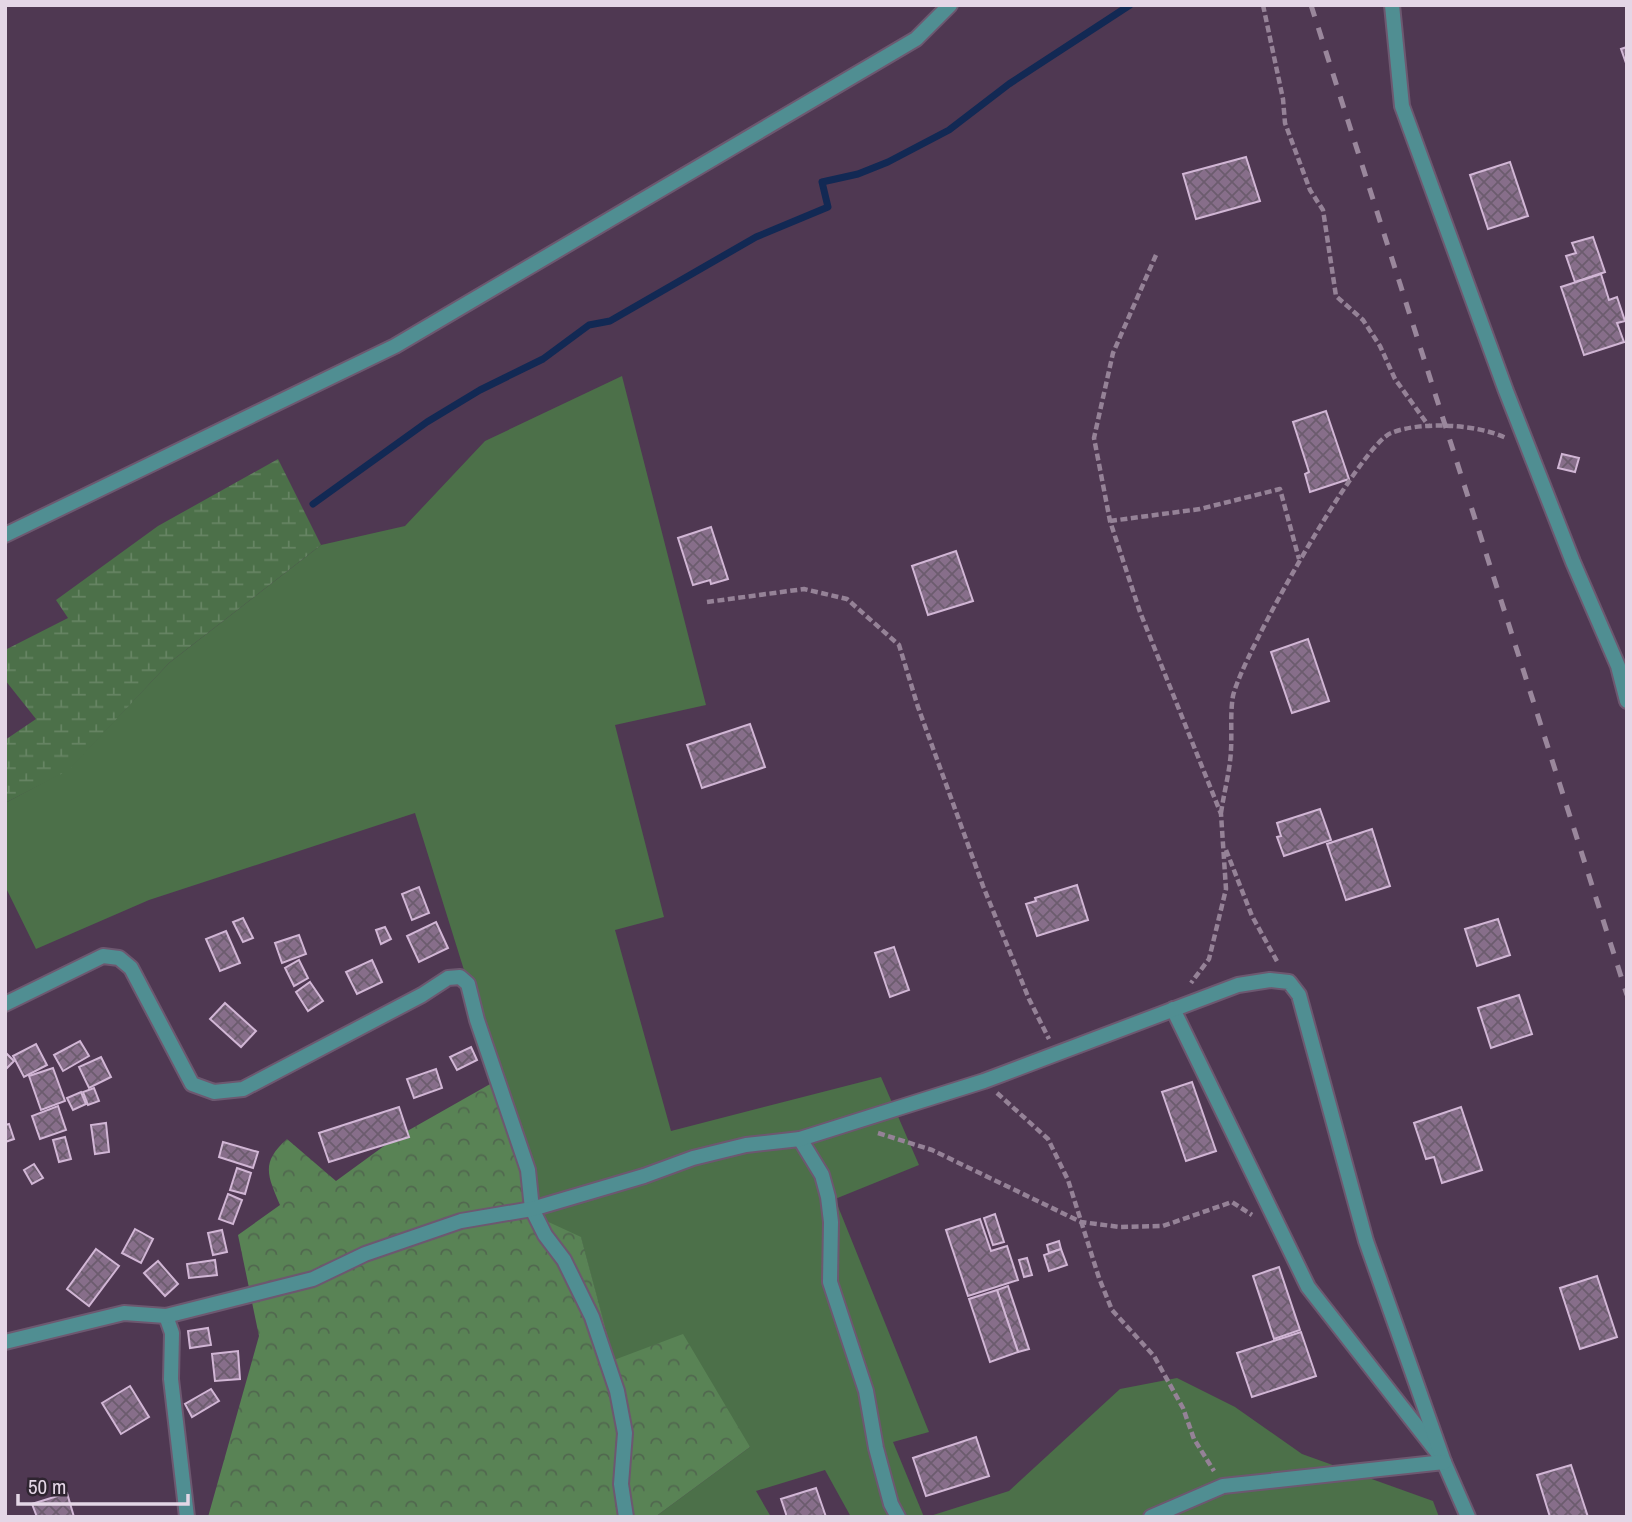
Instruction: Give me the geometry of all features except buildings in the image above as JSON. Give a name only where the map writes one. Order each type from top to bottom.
[{"type":"street","points":[[5,535],[395,346],[916,39],[950,5]]},
{"type":"street","points":[[1392,5],[1402,106],[1529,449],[1573,562],[1618,666],[1627,701]]},
{"type":"street","points":[[5,1003],[103,956],[119,958],[131,968],[192,1084],[214,1092],[243,1089],[422,995],[448,978],[460,978],[468,984],[477,1020],[527,1170],[532,1209],[545,1235],[565,1260],[592,1317],[617,1391],[625,1433],[621,1484],[626,1517]]},
{"type":"street","points":[[5,1342],[124,1313],[166,1316],[313,1279],[365,1254],[461,1221],[532,1209],[644,1176],[693,1158],[746,1146],[800,1139],[984,1081],[1238,985],[1270,980],[1289,982],[1300,995],[1366,1241],[1444,1462],[1468,1517]]},
{"type":"street","points":[[1173,1009],[1308,1287],[1444,1462]]},
{"type":"street","points":[[800,1139],[822,1175],[828,1197],[831,1222],[830,1282],[866,1391],[876,1448],[891,1504],[898,1517]]},
{"type":"street","points":[[166,1316],[172,1333],[171,1379],[187,1517]]},
{"type":"street","points":[[1151,1517],[1223,1486],[1444,1462]]},
{"type":"path","points":[[1263,5],[1283,99],[1285,123],[1310,191],[1323,210],[1336,296],[1363,320],[1380,346],[1395,379],[1428,425]]},
{"type":"path","points":[[1156,255],[1113,353],[1094,438],[1110,521],[1140,612],[1221,814]]},
{"type":"path","points":[[1173,1009],[1209,959],[1226,889],[1221,814],[1231,753],[1233,696],[1255,643],[1300,560],[1363,461],[1389,434],[1428,425],[1490,430],[1529,449]]},
{"type":"path","points":[[1110,521],[1200,509],[1280,489],[1300,560]]},
{"type":"path","points":[[707,602],[804,589],[847,599],[899,645],[918,706],[983,886],[1029,999],[1056,1052]]},
{"type":"path","points":[[1223,844],[1252,916],[1289,982]]},
{"type":"path","points":[[984,1081],[1048,1139],[1068,1180],[1112,1310],[1154,1356],[1184,1408],[1194,1439],[1223,1486]]},
{"type":"path","points":[[851,1123],[932,1150],[1081,1222],[1120,1227],[1163,1226],[1231,1202],[1249,1211],[1255,1219]]},
{"type":"green space","points":[[622,376],[706,705],[615,725],[664,917],[615,930],[671,1131],[881,1077],[919,1165],[835,1199],[929,1432],[893,1442],[924,1517],[851,1517],[825,1470],[756,1491],[771,1517],[655,1517],[750,1447],[614,1361],[581,1238],[542,1220],[415,813],[149,900],[36,949],[5,886],[5,803],[69,769],[169,663],[321,545],[405,526],[485,441]]},
{"type":"green space","points":[[278,459],[321,545],[169,663],[69,770],[5,803],[5,740],[36,719],[5,680],[5,650],[68,618],[56,600],[158,526]]},
{"type":"green space","points":[[499,1079],[542,1219],[581,1237],[614,1360],[683,1334],[750,1447],[655,1517],[208,1517],[259,1336],[238,1235],[280,1205],[270,1178],[273,1155],[287,1139],[336,1181],[395,1138]]},
{"type":"green space","points":[[1177,1378],[1235,1407],[1302,1454],[1433,1501],[1439,1517],[927,1517],[1009,1491],[1120,1389]]},
{"type":"waterway","points":[[313,504],[427,422],[480,390],[543,359],[589,325],[610,321],[756,237],[828,207],[822,182],[858,174],[888,162],[949,130],[1009,84],[1130,5]]},
{"type":"railway","points":[[1311,5],[1627,995]]}]
